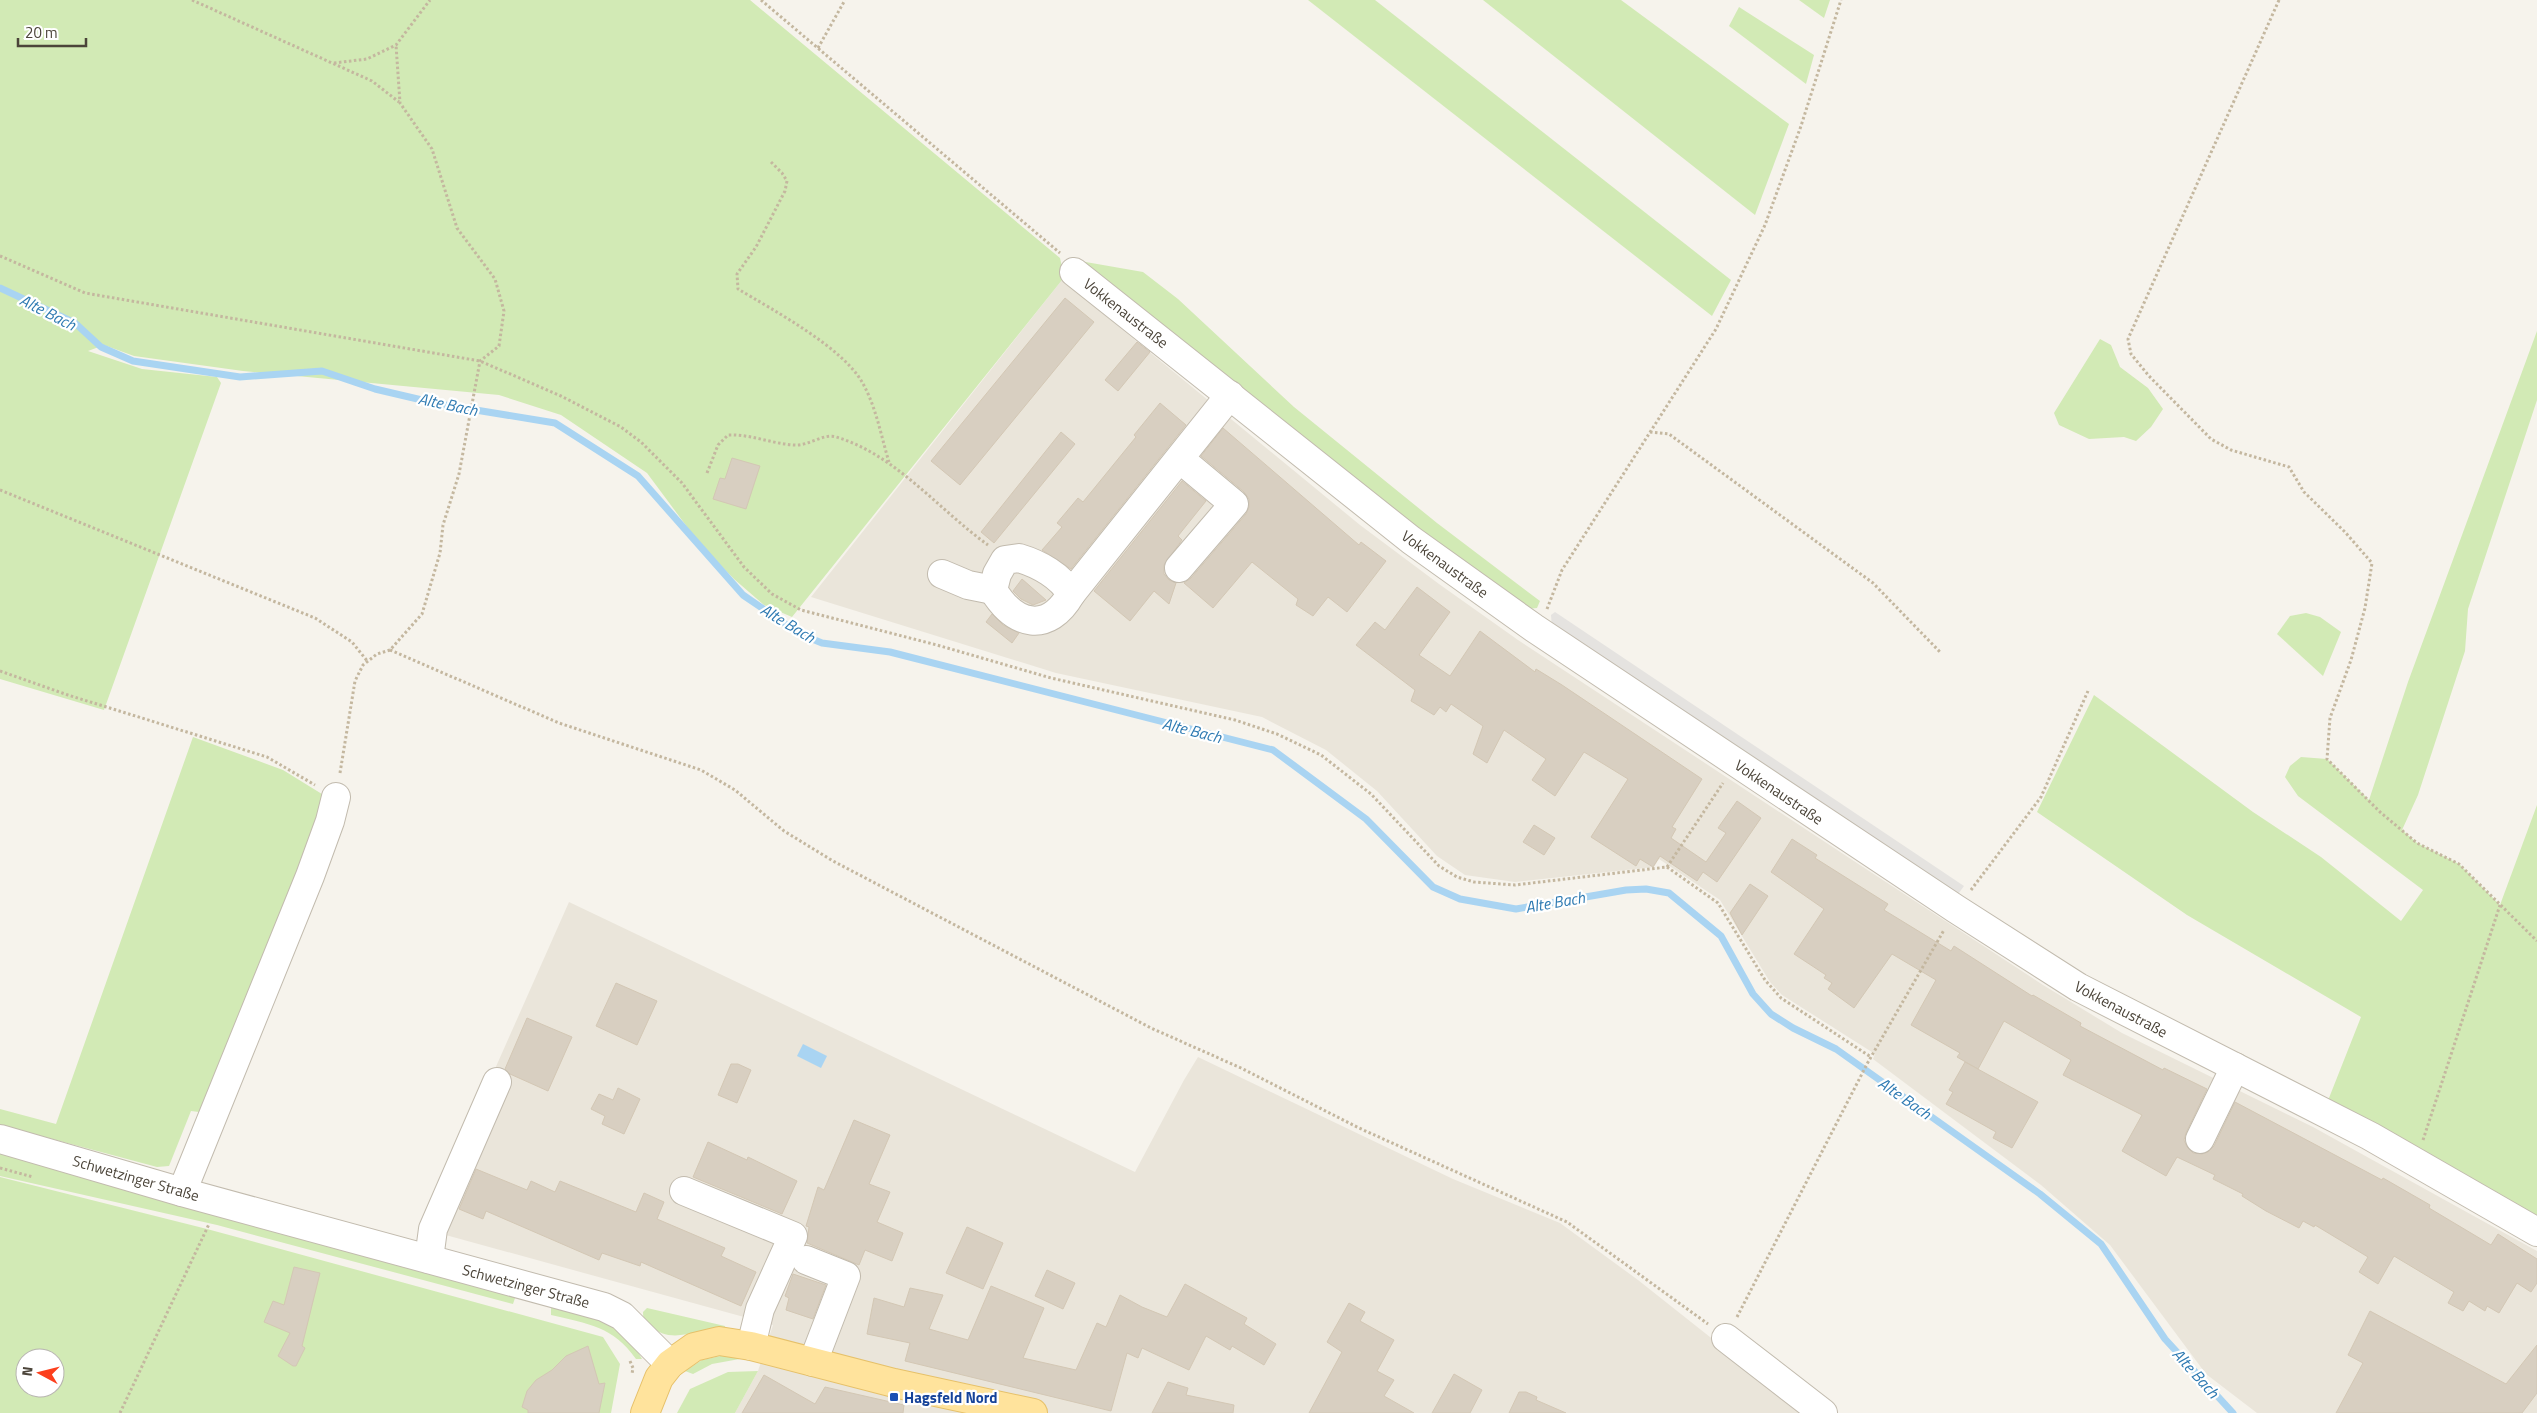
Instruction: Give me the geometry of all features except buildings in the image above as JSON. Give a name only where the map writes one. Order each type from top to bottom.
[{"type":"main road","points":[[646,1413],[659,1378],[681,1354],[704,1344],[727,1342],[751,1346],[1033,1413]]},
{"type":"street","name":"Vokkenaustraße","points":[[1074,272],[1410,540],[1534,628],[1956,909],[2078,987],[2370,1136],[2537,1232]]},
{"type":"street","points":[[1071,594],[1065,584],[1034,562],[1019,558],[1005,560],[997,574],[993,590],[1002,605],[1013,614],[1029,622],[1047,619],[1065,604],[1230,395]]},
{"type":"street","points":[[1179,568],[1234,504],[1180,459]]},
{"type":"street","points":[[942,574],[968,585],[993,590]]},
{"type":"street","points":[[182,1192],[310,876],[330,821],[336,798]]},
{"type":"street","points":[[2200,1138],[2235,1067]]},
{"type":"street","points":[[429,1259],[433,1229],[497,1082]]},
{"type":"street","name":"Schwetzinger Straße","points":[[0,1139],[182,1192],[615,1311],[670,1364]]},
{"type":"street","points":[[684,1191],[794,1236],[760,1309],[751,1346]]},
{"type":"street","points":[[806,1260],[846,1276],[814,1362]]},
{"type":"street","points":[[1726,1338],[1823,1413]]},
{"type":"path","points":[[0,671],[68,696],[267,757],[336,798],[355,681],[363,665],[377,654],[390,650],[422,614],[440,553],[443,525],[459,474],[470,425],[480,361],[499,346],[504,310],[495,279],[457,228],[432,149],[400,103],[372,81],[192,0]]},
{"type":"path","points":[[332,63],[367,59],[396,45],[430,0]]},
{"type":"path","points":[[761,0],[1065,258],[1074,272]]},
{"type":"path","points":[[818,48],[845,0]]},
{"type":"path","points":[[1534,628],[1552,602],[1562,570],[1716,329],[1765,225],[1801,126],[1841,0]]},
{"type":"path","points":[[2279,0],[2128,339],[2131,354],[2149,376],[2211,438],[2232,450],[2289,467],[2304,492],[2345,532],[2372,563],[2365,608],[2356,643],[2330,718],[2326,759],[2380,812],[2416,843],[2459,864],[2537,941]]},
{"type":"path","points":[[396,45],[400,103]]},
{"type":"path","points":[[771,162],[782,173],[787,182],[756,247],[737,274],[738,289],[810,334],[851,367],[862,383],[872,408],[889,462]]},
{"type":"path","points":[[0,256],[85,293],[480,361],[592,410],[621,427],[640,442],[682,484],[744,567],[772,594],[801,610],[937,645],[1052,678],[1235,720],[1277,734],[1321,756],[1371,794],[1439,866],[1457,876],[1474,882],[1515,885],[1667,868],[1718,903],[1765,980],[1781,998],[1871,1057]]},
{"type":"path","points":[[1650,432],[1669,434],[1873,583],[1940,652]]},
{"type":"path","points":[[707,473],[718,444],[728,435],[742,434],[766,442],[798,446],[834,436],[889,462],[911,483],[1005,560]]},
{"type":"path","points":[[0,490],[315,618],[352,642],[368,662]]},
{"type":"path","points":[[390,650],[559,723],[701,770],[735,790],[784,831],[834,861],[1142,1024],[1241,1068],[1359,1128],[1567,1222],[1726,1338],[1867,1064],[1956,909],[2040,797],[2088,691]]},
{"type":"path","points":[[1667,868],[1736,763]]},
{"type":"path","points":[[2416,1162],[2500,905]]},
{"type":"path","points":[[120,1413],[219,1202]]},
{"type":"shaded area","points":[[1062,280],[1360,525],[1518,640],[2043,985],[2122,1033],[2313,1127],[2537,1251],[2537,1413],[2257,1413],[2206,1374],[2110,1245],[2041,1185],[1873,1059],[1875,1054],[1782,995],[1770,982],[1720,900],[1659,859],[1654,867],[1515,882],[1465,875],[1437,856],[1377,791],[1326,750],[1262,717],[1056,673],[811,597]]},
{"type":"shaded area","points":[[1555,612],[1964,886],[1956,897],[1552,628],[1551,615]]},
{"type":"shaded area","points":[[569,902],[1135,1172],[1198,1057],[1453,1179],[1560,1223],[1638,1280],[1806,1413],[735,1413],[758,1371],[773,1325],[424,1229]]},
{"type":"green space","points":[[0,0],[750,0],[1060,258],[1063,272],[1062,280],[792,617],[764,605],[734,579],[699,543],[647,473],[561,415],[499,395],[243,371],[134,356],[104,345],[88,351],[142,369],[217,377],[221,383],[104,710],[0,679]]},
{"type":"green space","points":[[1308,0],[1375,0],[1731,280],[1712,316]]},
{"type":"green space","points":[[1483,0],[1621,0],[1789,124],[1755,215]]},
{"type":"green space","points":[[1799,0],[1830,0],[1824,18]]},
{"type":"green space","points":[[1739,7],[1814,55],[1806,84],[1729,26]]},
{"type":"green space","points":[[1080,261],[1143,272],[1178,299],[1294,407],[1437,523],[1540,601],[1537,608],[1527,609],[1392,509]]},
{"type":"green space","points":[[2537,331],[2537,400],[2468,609],[2465,651],[2418,795],[2402,830],[2417,843],[2459,864],[2500,905],[2537,805],[2537,1220],[2327,1103],[2361,1017],[2187,915],[2037,812],[2094,695],[2253,812],[2321,857],[2401,921],[2423,890],[2298,796],[2285,777],[2290,766],[2301,757],[2327,759],[2369,800],[2408,682]]},
{"type":"green space","points":[[2100,339],[2111,345],[2120,367],[2148,388],[2163,409],[2151,427],[2136,441],[2124,437],[2089,439],[2059,425],[2054,413]]},
{"type":"green space","points":[[2306,613],[2320,617],[2341,632],[2323,676],[2277,634],[2290,616]]},
{"type":"green space","points":[[193,737],[283,770],[330,799],[207,1113],[191,1111],[169,1166],[157,1167],[0,1125],[0,1109],[56,1124]]},
{"type":"green space","points":[[0,1152],[410,1269],[516,1295],[513,1304],[217,1225],[0,1176]]},
{"type":"green space","points":[[0,1177],[207,1229],[603,1337],[620,1364],[611,1413],[0,1413]]},
{"type":"green space","points":[[551,1305],[591,1317],[614,1328],[625,1336],[642,1359],[636,1359],[618,1339],[599,1328],[551,1315]]},
{"type":"green space","points":[[647,1308],[725,1326],[725,1329],[667,1335],[658,1331],[646,1321],[643,1312]]},
{"type":"green space","points":[[725,1355],[745,1358],[712,1364],[693,1374],[685,1371],[702,1360]]},
{"type":"green space","points":[[758,1371],[735,1413],[677,1413],[690,1389],[728,1372]]},
{"type":"water","points":[[803,1044],[827,1056],[821,1068],[797,1056]]},
{"type":"waterway","name":"Alte Bach","points":[[0,288],[75,323],[101,347],[133,361],[240,377],[322,371],[375,389],[439,404],[555,423],[638,476],[743,595],[800,634],[822,643],[890,652],[1273,750],[1366,819],[1433,887],[1460,899],[1516,909],[1626,890],[1646,889],[1669,893],[1721,936],[1753,994],[1771,1014],[1793,1028],[1836,1049],[2040,1194],[2101,1244],[2165,1339],[2233,1413]]},
{"type":"place","name":"Hagsfeld Nord","points":[[894,1397]]}]
